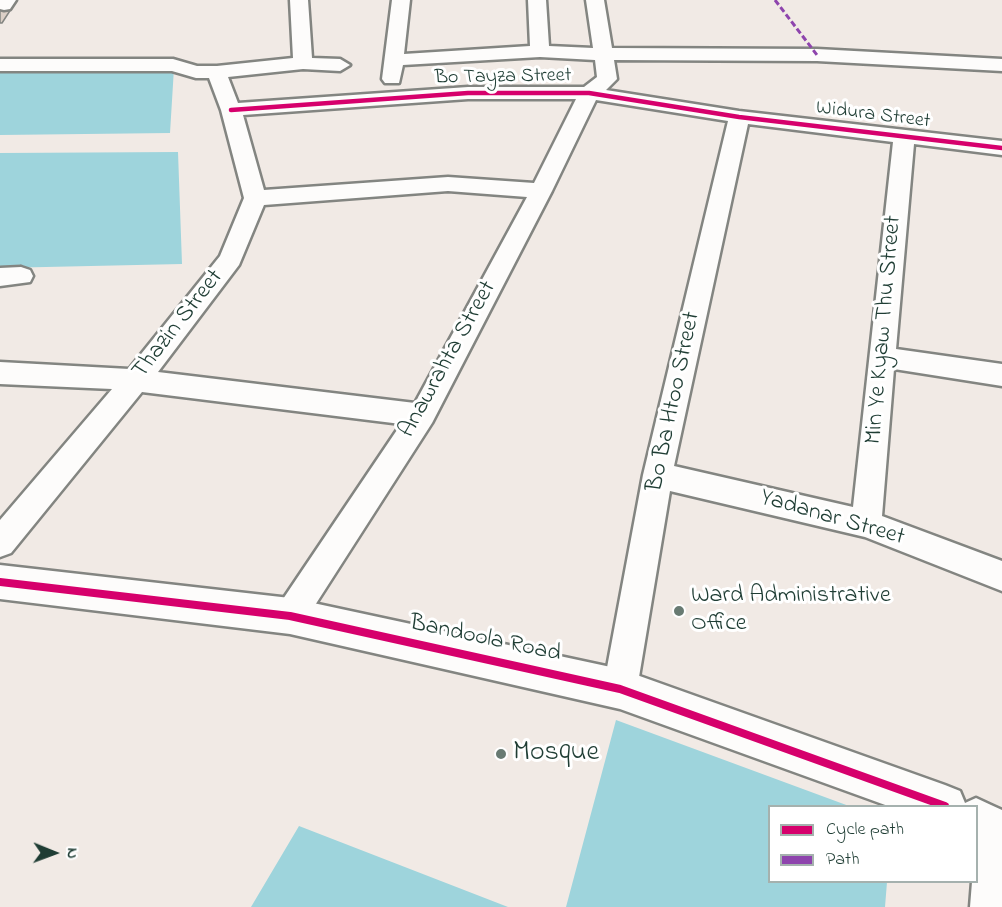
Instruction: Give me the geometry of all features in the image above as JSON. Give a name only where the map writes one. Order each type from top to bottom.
[{"type":"street","points":[[299,0],[303,63]]},
{"type":"street","points":[[391,99],[401,0]]},
{"type":"street","points":[[537,0],[540,51]]},
{"type":"street","points":[[595,0],[603,54]]},
{"type":"street","points":[[395,60],[540,51],[603,54],[817,55],[1002,65]]},
{"type":"street","name":"Anawrahta Street","points":[[290,616],[422,415],[541,190],[589,93],[607,79],[603,54]]},
{"type":"street","points":[[0,65],[173,65],[196,72],[217,72],[303,63],[340,64]]},
{"type":"street","points":[[217,72],[220,86],[231,110],[255,198],[448,184],[541,190]]},
{"type":"street","name":"Bo Tayza Street","points":[[231,110],[468,93],[589,93],[739,117]]},
{"type":"street","name":"Widura Street","points":[[739,117],[1002,148]]},
{"type":"street","name":"Bo Ba Htoo Street","points":[[621,689],[658,475],[739,117]]},
{"type":"street","name":"Min Ye Kyaw Thu Street","points":[[866,524],[904,136]]},
{"type":"street","name":"Thazin Street","points":[[0,543],[136,380],[231,260],[255,198]]},
{"type":"street","points":[[882,357],[1002,375]]},
{"type":"street","points":[[0,373],[136,380],[422,415]]},
{"type":"street","name":"Yadanar Street","points":[[658,475],[866,524],[1002,576]]},
{"type":"street","name":"Bandoola Road","points":[[0,582],[290,616],[621,689],[940,805]]},
{"type":"street","points":[[990,907],[991,828]]},
{"type":"water","points":[[174,68],[170,133],[0,135],[0,70]]},
{"type":"water","points":[[178,152],[182,264],[0,268],[0,153]]},
{"type":"water","points":[[616,720],[846,805],[768,805],[768,883],[887,883],[885,907],[566,907]]},
{"type":"water","points":[[299,826],[508,907],[251,907]]},
{"type":"building","points":[[0,6],[13,6],[2,23],[0,23]]},
{"type":"marked path","points":[[775,0],[817,55]]},
{"type":"cycle path","points":[[231,110],[468,93],[589,93],[739,117],[1002,148]]},
{"type":"cycle path","points":[[0,582],[290,616],[620,689],[942,805]]},
{"type":"place","name":"Ward Administrative Office","points":[[679,611]]},
{"type":"place","name":"Mosque","points":[[501,754]]}]
